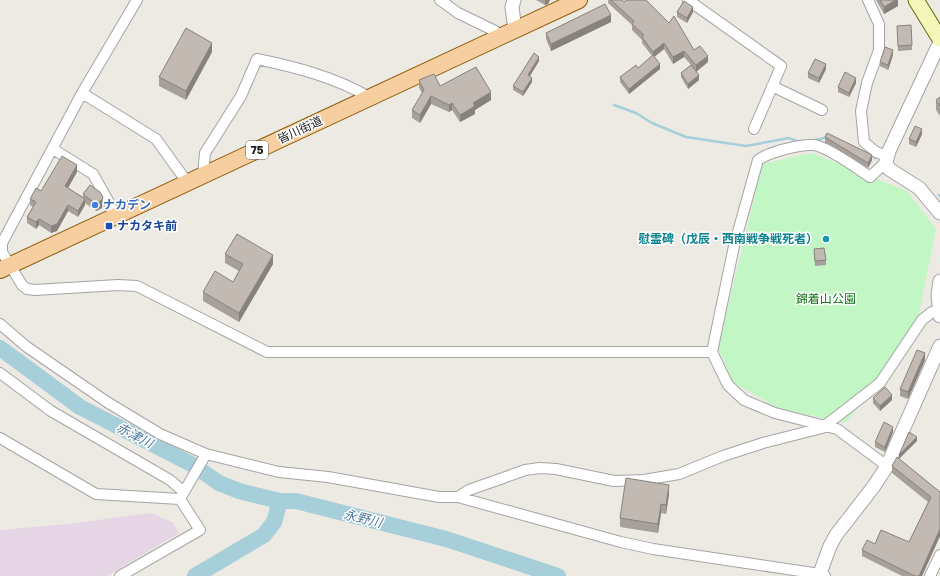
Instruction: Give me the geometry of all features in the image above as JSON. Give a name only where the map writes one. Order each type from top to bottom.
[{"type":"main road","name":"皆川街道","points":[[5,268],[579,0]]},
{"type":"main road","points":[[916,0],[940,40]]},
{"type":"main road","points":[[926,0],[940,22]]},
{"type":"street","points":[[137,0],[82,93],[2,243],[5,268],[27,289],[35,290],[118,285],[137,286],[267,352],[712,352]]},
{"type":"street","points":[[440,0],[458,13],[496,31],[498,38]]},
{"type":"street","points":[[514,0],[512,7],[515,30]]},
{"type":"street","points":[[688,0],[781,66],[754,129]]},
{"type":"street","points":[[868,0],[879,24],[880,50],[867,83],[861,112],[864,142],[886,159],[889,169],[919,188],[940,213]]},
{"type":"street","points":[[887,466],[837,429],[827,425],[775,413],[744,400],[728,385],[712,352],[734,246],[758,160],[767,154],[781,150],[814,146],[834,155],[870,177],[886,159],[940,40]]},
{"type":"street","points":[[203,175],[205,153],[241,96],[257,58],[306,70],[355,90],[369,98]]},
{"type":"street","points":[[772,86],[822,110]]},
{"type":"street","points":[[82,93],[156,139],[187,182]]},
{"type":"street","points":[[53,149],[93,174],[116,215]]},
{"type":"street","points":[[458,497],[469,490],[502,478],[525,470],[540,468],[556,469],[614,481],[644,480],[679,474],[723,456],[827,425],[880,383],[922,320],[932,312],[940,314],[940,281]]},
{"type":"street","points":[[0,324],[27,347],[106,402],[160,434],[205,456],[279,472],[328,477],[439,497],[458,497],[647,548],[821,575],[830,546],[836,535],[874,486],[887,466],[937,365],[940,346]]},
{"type":"street","points":[[0,373],[51,411],[170,480],[184,492],[200,530],[120,576]]},
{"type":"street","points":[[0,438],[96,494],[184,492]]},
{"type":"street","points":[[184,492],[205,456]]},
{"type":"street","points":[[930,576],[940,554]]},
{"type":"shaded area","points":[[151,513],[172,522],[179,533],[107,576],[0,576],[0,530],[67,524]]},
{"type":"green space","name":"錦着山公園","points":[[811,153],[907,191],[936,229],[913,344],[845,423],[777,408],[733,382],[718,349],[762,164]]},
{"type":"building","points":[[611,0],[622,0],[624,2],[626,0],[646,0],[669,23],[674,16],[694,50],[700,46],[708,56],[696,65],[684,51],[673,57],[664,43],[653,52],[642,37],[644,35],[632,24],[634,21]]},
{"type":"building","points":[[880,0],[896,0],[884,7]]},
{"type":"building","points":[[684,1],[693,7],[687,18],[677,12]]},
{"type":"building","points":[[605,4],[611,15],[551,44],[546,33]]},
{"type":"building","points":[[911,25],[912,45],[898,46],[897,26]]},
{"type":"building","points":[[186,28],[212,43],[186,91],[159,77]]},
{"type":"building","points":[[885,47],[893,50],[888,65],[880,62]]},
{"type":"building","points":[[534,53],[539,57],[528,75],[532,78],[523,92],[513,86]]},
{"type":"building","points":[[653,55],[660,64],[629,89],[620,77],[636,65],[638,68]]},
{"type":"building","points":[[815,59],[826,64],[819,78],[808,73]]},
{"type":"building","points":[[691,65],[699,75],[688,84],[681,73]]},
{"type":"building","points":[[476,67],[491,92],[473,103],[475,106],[460,115],[452,103],[449,105],[431,96],[420,115],[412,110],[424,90],[419,80],[434,74],[440,86]]},
{"type":"building","points":[[845,72],[856,78],[849,93],[838,87]]},
{"type":"building","points":[[940,97],[940,106],[936,100]]},
{"type":"building","points":[[915,126],[922,129],[916,142],[909,139]]},
{"type":"building","points":[[827,133],[872,155],[868,163],[825,137]]},
{"type":"building","points":[[62,156],[77,165],[65,186],[85,199],[78,211],[68,205],[57,224],[51,226],[39,219],[36,222],[27,217],[36,202],[30,199],[36,188],[41,191]]},
{"type":"building","points":[[90,185],[100,192],[103,197],[102,200],[96,204],[83,194]]},
{"type":"building","points":[[237,234],[273,255],[239,313],[203,292],[215,271],[233,282],[243,264],[225,254]]},
{"type":"building","points":[[824,248],[826,260],[815,261],[814,249]]},
{"type":"building","points":[[917,350],[925,353],[908,392],[900,389]]},
{"type":"building","points":[[885,387],[892,395],[880,406],[873,398]]},
{"type":"building","points":[[884,422],[893,427],[885,447],[875,442]]},
{"type":"building","points":[[909,432],[917,437],[899,455]]},
{"type":"building","points":[[897,457],[940,492],[940,529],[919,576],[915,576],[862,550],[867,540],[875,544],[881,530],[909,542],[931,497],[892,466]]},
{"type":"building","points":[[626,478],[669,485],[666,505],[661,504],[658,524],[620,518]]},
{"type":"waterway","points":[[614,105],[636,113],[652,123],[686,137],[746,146],[789,138],[799,142]]},
{"type":"waterway","points":[[811,141],[828,137]]},
{"type":"waterway","points":[[869,155],[875,158]]},
{"type":"waterway","name":"赤津川","points":[[0,348],[80,407],[193,465],[219,483],[239,491],[280,501],[296,501],[446,539],[558,576]]},
{"type":"waterway","name":"永野川","points":[[195,576],[264,535],[274,522],[280,501]]},
{"type":"place","name":"ナカデン","points":[[95,205]]},
{"type":"place","name":"ナカタキ前","points":[[109,226]]},
{"type":"place","name":"慰霊碑（戊辰・西南戦争戦死者）","points":[[826,239]]}]
